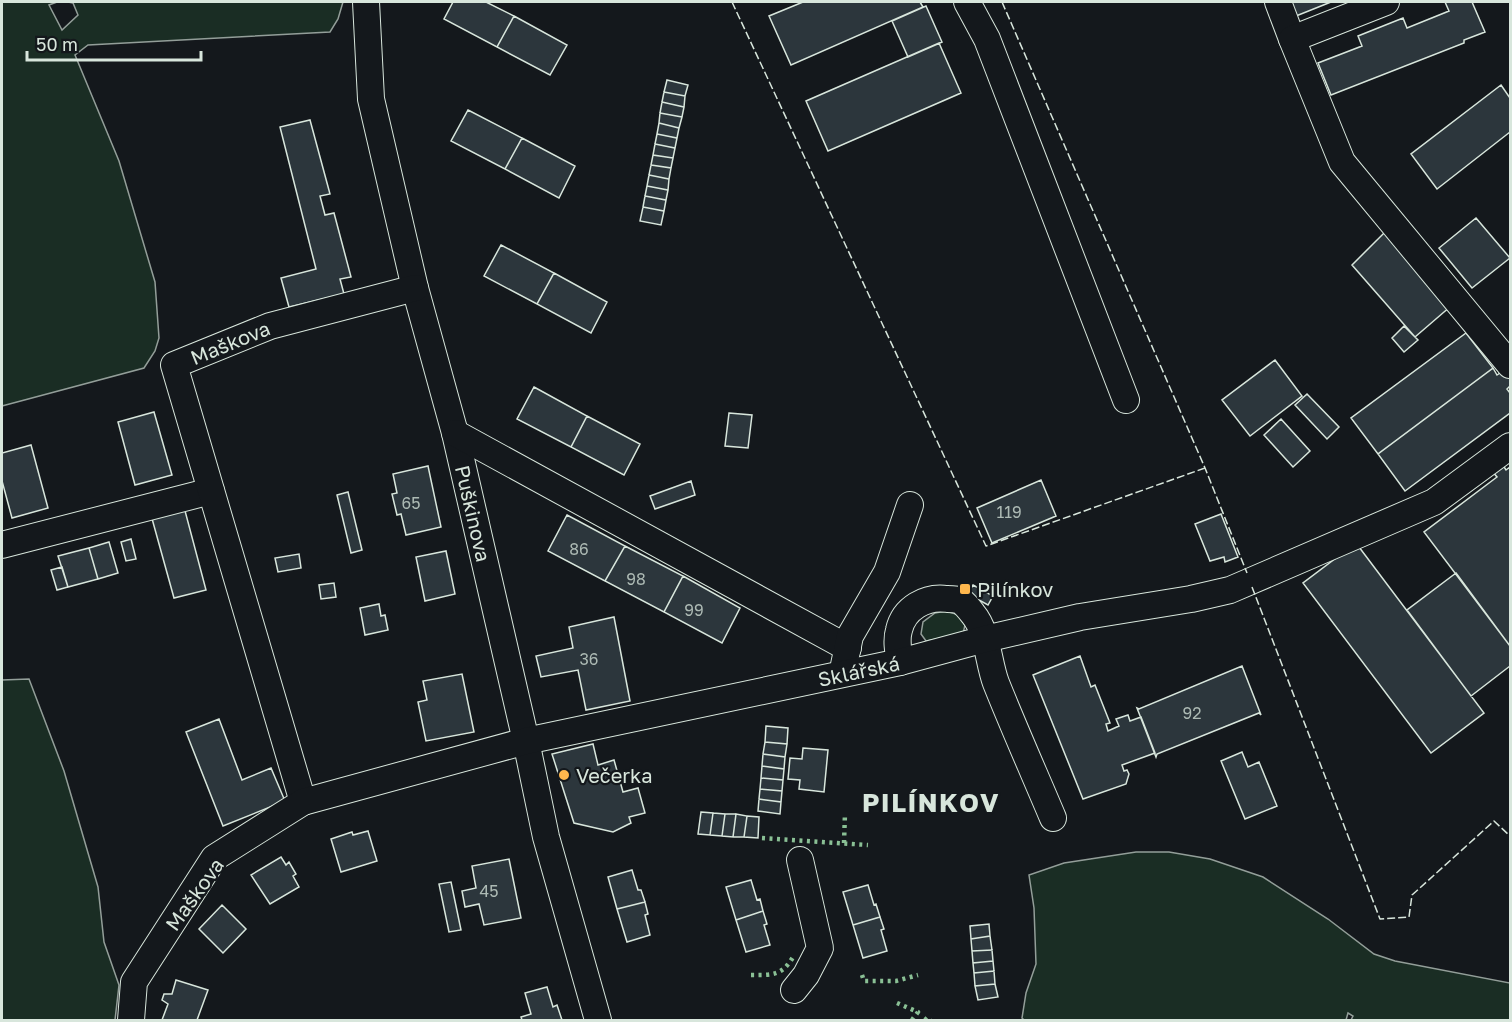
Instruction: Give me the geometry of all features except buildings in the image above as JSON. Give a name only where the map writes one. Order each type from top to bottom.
[{"type":"street","name":"Puškinova","points":[[366,2],[371,99],[415,288],[455,434],[546,837],[598,1020]]},
{"type":"street","points":[[967,2],[987,39],[1126,400]]},
{"type":"street","points":[[1278,2],[1342,162],[1510,365]]},
{"type":"street","points":[[1292,39],[1386,2]]},
{"type":"street","name":"Maškova","points":[[303,802],[174,365],[270,326],[415,288]]},
{"type":"street","points":[[455,434],[848,648]]},
{"type":"street","name":"Sklářská","points":[[526,741],[900,662],[1080,617],[1191,599],[1230,590],[1434,502],[1510,446]]},
{"type":"street","points":[[2,545],[211,491]]},
{"type":"street","points":[[842,674],[850,636],[887,572],[910,505]]},
{"type":"street","points":[[900,662],[897,643],[899,629],[904,617],[925,600],[938,597],[959,600],[976,616],[985,639],[995,681],[1053,818]]},
{"type":"street","name":"Maškova","points":[[131,1020],[134,982],[214,858],[303,802],[526,741]]},
{"type":"street","points":[[794,990],[806,975],[820,948],[800,861]]},
{"type":"green space","points":[[2,2],[57,2],[49,5],[62,30],[78,15],[73,3],[68,2],[343,2],[338,19],[330,32],[88,45],[75,55],[119,161],[155,282],[159,338],[155,351],[144,368],[2,406]]},
{"type":"green space","points":[[946,611],[959,615],[965,625],[963,634],[926,641],[921,634],[923,622],[935,613]]},
{"type":"green space","points":[[29,679],[64,771],[98,887],[104,942],[119,985],[115,1020],[2,1020],[2,680]]},
{"type":"green space","points":[[1136,852],[1169,852],[1210,859],[1263,877],[1328,919],[1374,954],[1395,961],[1510,983],[1510,1020],[1351,1020],[1353,1016],[1348,1013],[1346,1020],[1024,1020],[1022,1018],[1026,993],[1036,964],[1034,908],[1029,875],[1064,863]]},
{"type":"hedge","points":[[844,843],[845,813]]},
{"type":"hedge","points":[[762,838],[868,845]]},
{"type":"hedge","points":[[751,975],[776,973],[785,968],[793,957]]},
{"type":"hedge","points":[[862,975],[864,981],[896,981],[918,975]]},
{"type":"hedge","points":[[897,1003],[918,1012],[912,1020]]},
{"type":"hedge","points":[[925,1020],[928,1017],[930,1020]]},
{"type":"fence","points":[[732,2],[986,546],[1205,468]]},
{"type":"fence","points":[[1002,2],[1205,468],[1247,573]]},
{"type":"fence","points":[[1252,587],[1380,919],[1409,917],[1412,895],[1494,821],[1510,836]]},
{"type":"place","name":"Pilínkov","points":[[965,589]]},
{"type":"place","name":"Večerka","points":[[564,775]]},
{"type":"district","name":"PILÍNKOV","points":[[931,802]]}]
